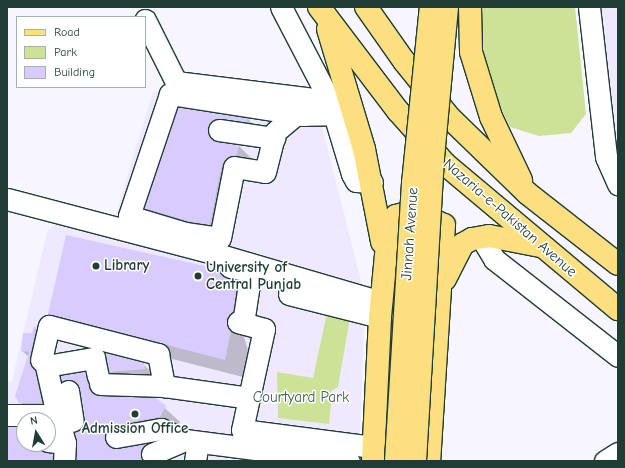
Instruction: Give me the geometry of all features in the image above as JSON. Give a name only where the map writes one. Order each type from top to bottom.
[{"type":"main road","name":"Nazaria-e-Pakistan Avenue","points":[[366,7],[404,61],[450,118],[527,193],[618,264]]},
{"type":"main road","points":[[420,7],[425,15],[441,17],[458,7]]},
{"type":"main road","name":"Jinnah Avenue","points":[[396,461],[413,183],[431,7]]},
{"type":"main road","name":"Jinnah Avenue","points":[[415,461],[433,158],[447,7]]},
{"type":"main road","points":[[470,7],[471,52],[491,117],[527,193]]},
{"type":"main road","name":"Nazaria-e-Pakistan Avenue","points":[[321,9],[398,111],[445,164],[618,309]]},
{"type":"main road","points":[[321,9],[345,81],[372,182],[385,260]]},
{"type":"main road","points":[[373,454],[381,310],[389,223],[405,212],[425,214],[444,225],[429,461]]},
{"type":"main road","points":[[440,288],[463,244],[489,236],[543,247]]},
{"type":"street","points":[[139,7],[144,16]]},
{"type":"street","points":[[282,7],[332,107],[352,174],[356,181],[372,182]]},
{"type":"street","points":[[589,7],[612,155],[618,184]]},
{"type":"street","points":[[146,22],[176,82],[332,107]]},
{"type":"street","points":[[300,115],[170,94],[129,216],[183,239],[381,310]]},
{"type":"street","points":[[257,125],[276,115],[300,115],[332,107]]},
{"type":"street","points":[[7,199],[183,239],[220,238],[234,167],[265,172],[276,132],[300,115]]},
{"type":"street","points":[[219,130],[274,138]]},
{"type":"street","points":[[481,238],[494,259],[618,356]]},
{"type":"street","points":[[183,239],[178,255],[251,271],[241,323],[264,329],[242,430],[373,454]]},
{"type":"street","points":[[289,294],[381,310]]},
{"type":"street","points":[[65,418],[42,358],[50,326],[158,354],[164,386]]},
{"type":"street","points":[[42,358],[94,358],[100,379]]},
{"type":"street","points":[[59,448],[65,418],[68,391],[100,379],[249,398]]},
{"type":"street","points":[[7,415],[65,418]]},
{"type":"street","points":[[116,437],[161,429],[193,448]]},
{"type":"street","points":[[174,461],[193,448]]},
{"type":"street","points":[[152,454],[193,448],[260,455],[348,461]]},
{"type":"street","points":[[605,461],[618,453]]},
{"type":"shaded area","points":[[599,7],[618,7],[618,142],[615,143]]},
{"type":"shaded area","name":"University of Central Punjab","points":[[180,85],[320,118],[365,297],[359,461],[7,461],[7,382],[12,381],[47,232],[65,216],[115,217],[153,92]]},
{"type":"green space","points":[[482,7],[575,7],[586,114],[571,133],[539,136],[510,127],[484,72]]},
{"type":"green space","name":"Courtyard Park","points":[[328,308],[351,312],[338,387],[331,391],[328,399],[331,404],[329,424],[278,418],[277,372],[313,378]]},
{"type":"building","points":[[178,107],[248,118],[247,122],[215,119],[207,128],[212,140],[239,145],[237,155],[230,156],[222,164],[210,225],[188,221],[144,208]]},
{"type":"building","points":[[66,235],[218,269],[222,276],[237,281],[233,312],[226,319],[231,331],[225,360],[48,314]]},
{"type":"building","points":[[34,326],[36,327],[29,363],[35,370],[42,403],[19,403],[15,396],[29,352],[21,351],[23,333],[32,333]]},
{"type":"building","points":[[104,353],[144,363],[145,369],[109,372]]},
{"type":"building","points":[[85,372],[89,389],[94,394],[156,398],[166,406],[160,417],[114,425],[105,433],[104,439],[112,448],[146,444],[140,452],[143,461],[76,461],[75,433],[81,430],[85,419],[80,389],[73,380],[62,381],[60,376]]},
{"type":"building","points":[[7,427],[16,427],[16,452],[45,452],[52,454],[52,461],[7,461]]},
{"type":"place","name":"Library","points":[[96,266]]},
{"type":"place","name":"University of Central Punjab","points":[[198,276]]},
{"type":"place","name":"Admission Office","points":[[135,414]]}]
